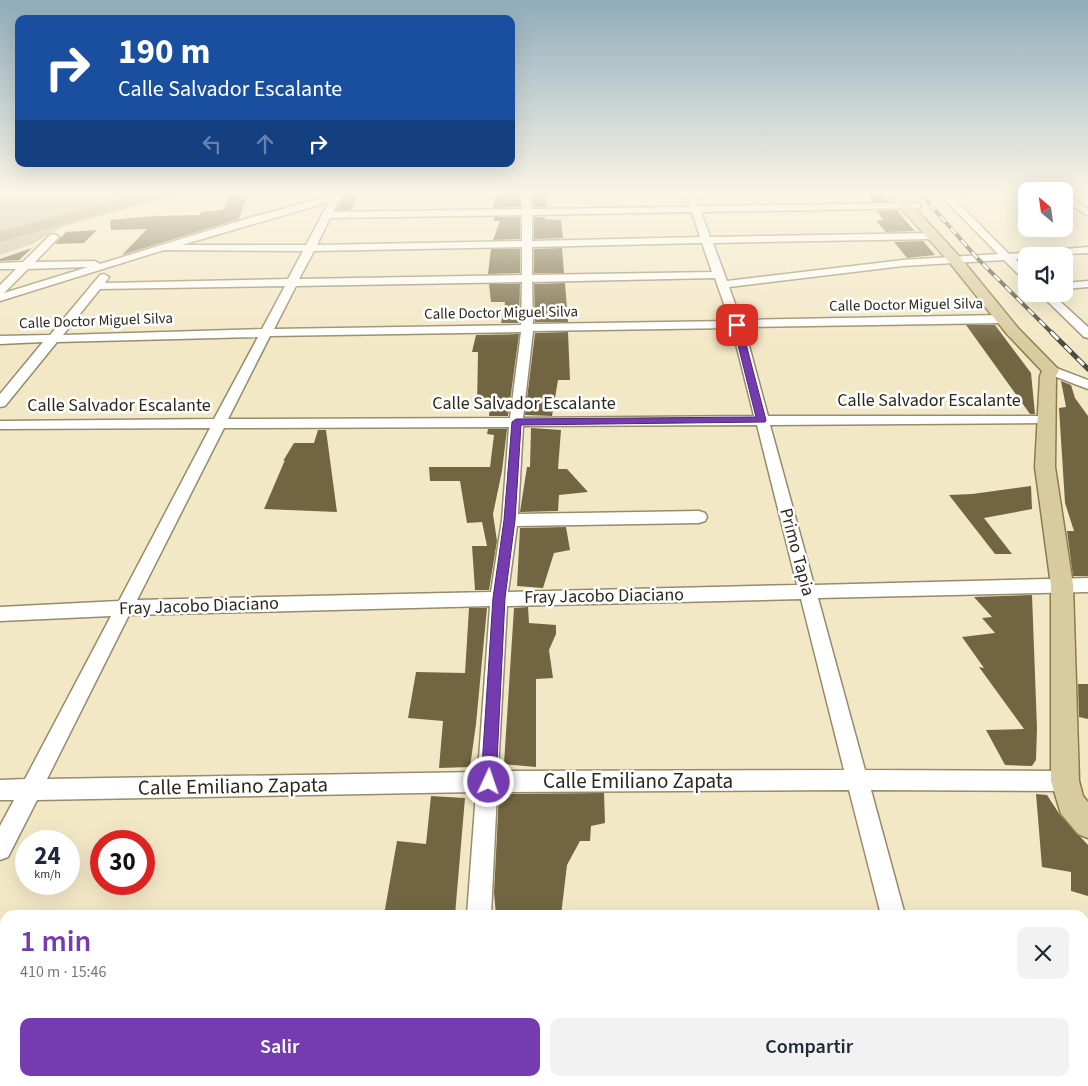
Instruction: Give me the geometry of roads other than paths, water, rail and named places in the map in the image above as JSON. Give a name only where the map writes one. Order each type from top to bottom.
[{"type":"main road","points":[[940,243],[959,258],[1002,319],[1033,354],[1051,370]]},
{"type":"main road","points":[[946,243],[1044,348],[1050,357],[1051,370],[1048,376],[1048,419],[1045,440],[1046,467],[1062,585],[1065,781],[1071,804],[1088,824]]},
{"type":"street","points":[[0,291],[48,243]]},
{"type":"street","points":[[0,298],[183,243]]},
{"type":"street","points":[[0,849],[122,608],[313,243]]},
{"type":"street","points":[[479,910],[489,782],[499,598],[510,520],[516,422],[527,328],[527,243]]},
{"type":"street","points":[[167,248],[310,248],[556,243]]},
{"type":"street","name":"Primo Tapia","points":[[707,243],[737,325],[891,910]]},
{"type":"street","points":[[994,243],[1018,268]]},
{"type":"street","points":[[97,286],[527,278],[720,280],[959,258],[1006,257],[1088,250]]},
{"type":"street","points":[[0,266],[114,264]]},
{"type":"street","points":[[0,403],[114,264]]},
{"type":"street","points":[[1073,285],[1088,284]]},
{"type":"street","points":[[1056,302],[1082,323],[1088,334]]},
{"type":"street","name":"Calle Doctor Miguel Silva","points":[[0,340],[1002,319]]},
{"type":"street","points":[[1051,370],[1088,385]]},
{"type":"street","name":"Calle Salvador Escalante","points":[[0,424],[1048,419]]},
{"type":"street","points":[[510,520],[699,517]]},
{"type":"street","name":"Fray Jacobo Diaciano","points":[[0,614],[122,608],[1088,585]]},
{"type":"street","name":"Calle Emiliano Zapata","points":[[0,790],[489,782],[857,779],[1065,781]]},
{"type":"railway","points":[[964,243],[1088,369]]}]
